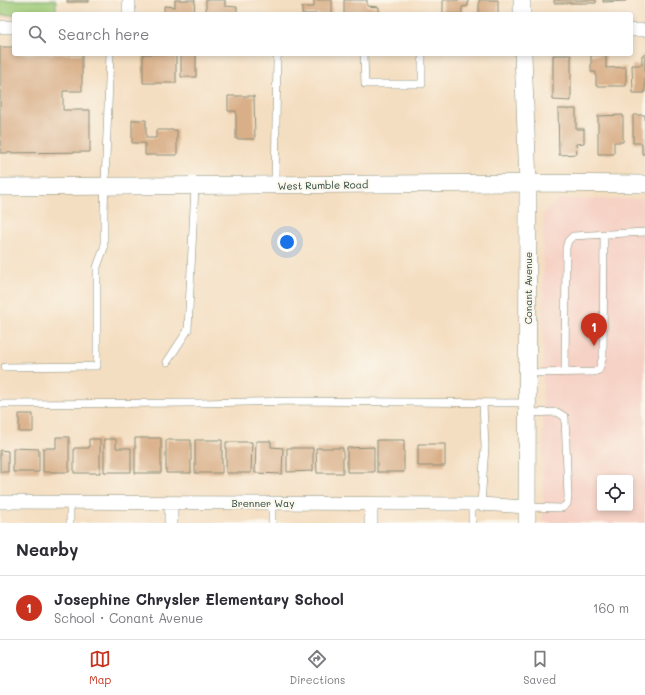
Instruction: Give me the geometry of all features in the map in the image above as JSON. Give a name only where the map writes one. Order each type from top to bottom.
[{"type":"street","points":[[129,0],[129,12]]},
{"type":"street","points":[[522,0],[522,12]]},
{"type":"street","points":[[0,27],[12,27]]},
{"type":"street","points":[[633,30],[645,30]]},
{"type":"street","name":"Conant Avenue","points":[[523,56],[528,183],[527,515]]},
{"type":"street","name":"West Rumble Road","points":[[0,187],[528,183],[645,184]]},
{"type":"street","name":"Brenner Way","points":[[0,502],[477,504],[527,515]]},
{"type":"street","points":[[171,503],[171,523]]},
{"type":"street","points":[[371,504],[371,523]]},
{"type":"lane","points":[[6,367],[97,366],[97,267],[104,248],[110,56]]},
{"type":"lane","points":[[275,185],[278,56]]},
{"type":"lane","points":[[364,56],[364,84],[422,84],[422,56]]},
{"type":"lane","points":[[167,362],[188,330],[195,186]]},
{"type":"lane","points":[[564,372],[566,248],[568,241],[572,236],[645,232]]},
{"type":"lane","points":[[527,372],[594,372],[599,370],[603,356],[604,234]]},
{"type":"lane","points":[[0,404],[296,401],[484,403],[557,412],[566,417],[567,504],[562,508],[527,515]]},
{"type":"lane","points":[[472,523],[477,504],[486,447],[484,403]]},
{"type":"lane","points":[[70,502],[70,523]]},
{"type":"lane","points":[[272,503],[272,523]]},
{"type":"shaded area","points":[[558,199],[645,199],[645,523],[543,523],[543,214]]},
{"type":"green space","points":[[0,0],[56,0],[56,12],[12,12],[12,15],[0,15]]},
{"type":"building","points":[[67,0],[89,0],[89,2],[67,2]]},
{"type":"building","points":[[175,0],[195,0],[194,12],[164,12],[164,6],[175,7]]},
{"type":"building","points":[[206,0],[225,0],[225,6],[237,7],[237,12],[206,12]]},
{"type":"building","points":[[314,0],[332,0],[332,12],[302,12],[302,7],[314,7]]},
{"type":"building","points":[[344,0],[367,0],[367,6],[379,7],[379,12],[344,12]]},
{"type":"building","points":[[443,0],[468,0],[468,6],[462,7],[462,12],[443,12]]},
{"type":"building","points":[[479,0],[498,0],[498,12],[479,12]]},
{"type":"building","points":[[554,0],[596,0],[596,3],[554,3]]},
{"type":"building","points":[[603,0],[626,0],[626,1],[603,2]]},
{"type":"building","points":[[0,47],[12,47],[12,56],[82,56],[82,91],[63,91],[63,110],[90,110],[90,152],[0,153]]},
{"type":"building","points":[[642,55],[645,55],[645,93],[633,93],[632,65],[642,65]]},
{"type":"building","points":[[143,56],[176,56],[176,83],[143,83]]},
{"type":"building","points":[[181,56],[196,56],[196,77],[181,77]]},
{"type":"building","points":[[553,56],[571,56],[571,101],[553,100]]},
{"type":"building","points":[[591,56],[606,56],[606,68],[626,67],[626,86],[596,86],[596,72],[591,72]]},
{"type":"building","points":[[228,96],[254,96],[255,139],[236,139],[236,111],[228,111]]},
{"type":"building","points":[[558,109],[576,109],[576,129],[584,129],[584,143],[576,144],[577,154],[559,155]]},
{"type":"building","points":[[623,115],[623,142],[614,142],[614,154],[598,154],[598,116]]},
{"type":"building","points":[[633,115],[645,115],[645,154],[642,154],[642,143],[633,143]]},
{"type":"building","points":[[132,120],[146,120],[146,138],[156,138],[156,130],[177,130],[177,155],[145,155],[145,143],[132,143]]},
{"type":"building","points":[[19,414],[33,414],[33,432],[19,432]]},
{"type":"building","points":[[56,437],[69,437],[69,472],[43,472],[43,448],[56,448]]},
{"type":"building","points":[[135,438],[161,438],[161,473],[135,473]]},
{"type":"building","points":[[89,439],[100,439],[100,473],[74,473],[74,448],[89,448]]},
{"type":"building","points":[[104,439],[116,439],[116,448],[131,448],[131,472],[104,472]]},
{"type":"building","points":[[166,440],[191,440],[191,473],[166,473]]},
{"type":"building","points":[[195,440],[222,440],[222,473],[195,473]]},
{"type":"building","points":[[377,440],[404,440],[404,472],[377,472]]},
{"type":"building","points":[[256,441],[271,441],[271,447],[283,448],[282,474],[255,473]]},
{"type":"building","points":[[226,442],[252,442],[251,473],[226,473]]},
{"type":"building","points":[[418,444],[445,444],[445,466],[418,466]]},
{"type":"building","points":[[374,447],[374,472],[347,472],[347,448]]},
{"type":"building","points":[[13,448],[39,449],[39,472],[13,472]]},
{"type":"building","points":[[287,448],[313,448],[313,471],[287,472]]},
{"type":"building","points":[[316,448],[343,448],[343,473],[317,473]]},
{"type":"building","points":[[0,450],[8,451],[8,472],[0,472]]},
{"type":"place","name":"Josephine Chrysler Elementary School","points":[[594,346]]}]
